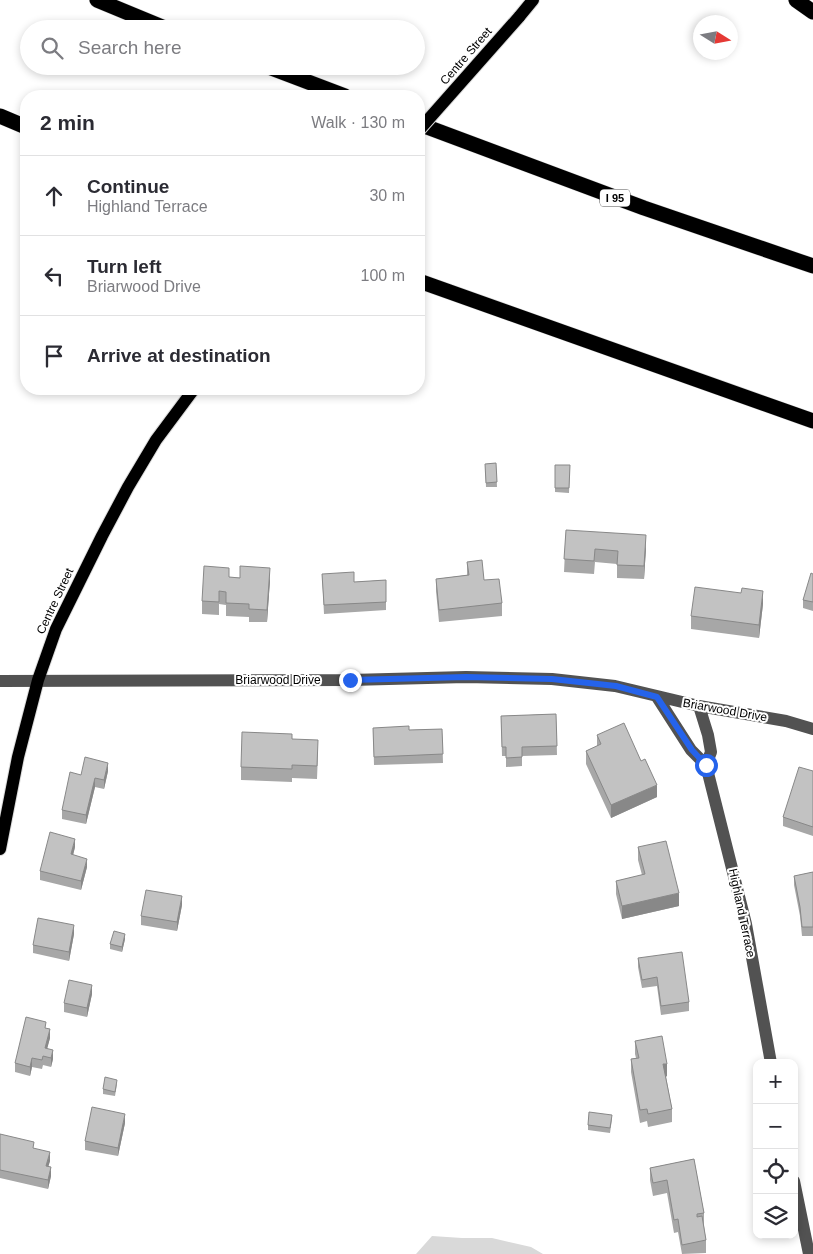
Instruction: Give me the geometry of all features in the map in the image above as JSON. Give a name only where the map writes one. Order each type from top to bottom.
[{"type":"highway","points":[[97,0],[145,20]]},
{"type":"highway","points":[[796,0],[813,12]]},
{"type":"highway","points":[[290,75],[329,90]]},
{"type":"highway","points":[[0,116],[20,124]]},
{"type":"highway","name":"I 95","points":[[425,126],[644,208],[813,266]]},
{"type":"highway","points":[[425,283],[813,421]]},
{"type":"main road","name":"Centre Street","points":[[425,123],[533,0]]},
{"type":"main road","name":"Centre Street","points":[[0,849],[18,757],[38,680],[56,629],[128,487],[156,440],[190,395]]},
{"type":"street","name":"Briarwood Drive","points":[[0,681],[350,680],[466,677],[552,679],[616,686],[699,706],[786,720],[813,729]]},
{"type":"street","name":"Highland Terrace","points":[[657,697],[692,750],[706,765],[746,924],[770,1059]]},
{"type":"street","name":"Highland Terrace","points":[[699,706],[711,752],[706,765]]},
{"type":"street","points":[[797,1194],[809,1254]]},
{"type":"shaded area","points":[[432,1236],[492,1238],[531,1247],[543,1254],[416,1254]]},
{"type":"building","points":[[496,463],[497,482],[486,483],[485,464]]},
{"type":"building","points":[[555,465],[570,465],[569,488],[555,488]]},
{"type":"building","points":[[566,530],[646,535],[644,566],[617,565],[618,551],[595,549],[594,561],[564,559]]},
{"type":"building","points":[[482,560],[484,580],[499,579],[502,603],[439,610],[436,579],[469,575],[467,562]]},
{"type":"building","points":[[204,566],[229,568],[229,577],[240,578],[240,566],[270,568],[267,610],[249,609],[249,604],[226,603],[226,592],[219,591],[219,602],[202,601]]},
{"type":"building","points":[[354,572],[354,582],[386,580],[386,602],[324,605],[322,574]]},
{"type":"building","points":[[811,573],[813,574],[813,602],[803,600]]},
{"type":"building","points":[[695,587],[741,593],[742,588],[763,591],[759,625],[691,616]]},
{"type":"building","points":[[556,714],[557,746],[522,747],[522,757],[506,758],[506,747],[502,747],[501,716]]},
{"type":"building","points":[[624,723],[641,761],[645,759],[657,785],[611,805],[586,751],[601,744],[597,735]]},
{"type":"building","points":[[409,726],[409,730],[442,729],[443,754],[374,757],[373,728]]},
{"type":"building","points":[[242,732],[292,734],[292,739],[318,740],[317,766],[292,765],[292,769],[241,767]]},
{"type":"building","points":[[85,757],[108,763],[104,780],[95,778],[86,815],[62,810],[70,772],[81,775]]},
{"type":"building","points":[[799,767],[813,771],[813,827],[783,817]]},
{"type":"building","points":[[50,832],[75,839],[71,854],[87,859],[81,881],[40,871]]},
{"type":"building","points":[[666,841],[679,893],[622,906],[616,881],[645,874],[638,847]]},
{"type":"building","points":[[813,872],[813,927],[802,927],[794,876]]},
{"type":"building","points":[[146,890],[182,896],[177,922],[141,916]]},
{"type":"building","points":[[38,918],[74,925],[69,952],[33,945]]},
{"type":"building","points":[[114,931],[125,934],[122,947],[110,944]]},
{"type":"building","points":[[682,952],[689,1002],[661,1006],[657,977],[642,980],[638,958]]},
{"type":"building","points":[[69,980],[92,985],[87,1008],[64,1003]]},
{"type":"building","points":[[26,1017],[46,1022],[45,1028],[50,1029],[45,1048],[53,1050],[51,1058],[43,1056],[42,1060],[32,1058],[30,1067],[15,1063]]},
{"type":"building","points":[[662,1036],[667,1064],[663,1064],[672,1109],[648,1114],[647,1109],[640,1110],[631,1059],[639,1058],[635,1041]]},
{"type":"building","points":[[105,1077],[117,1080],[115,1092],[103,1089]]},
{"type":"building","points":[[92,1107],[125,1114],[118,1148],[85,1141]]},
{"type":"building","points":[[589,1112],[612,1115],[610,1128],[588,1125]]},
{"type":"building","points":[[0,1134],[34,1142],[33,1148],[50,1152],[46,1166],[51,1167],[48,1180],[0,1170]]},
{"type":"building","points":[[694,1159],[704,1213],[697,1214],[697,1217],[702,1216],[706,1240],[682,1245],[678,1219],[674,1220],[667,1180],[653,1183],[650,1168]]},
{"type":"route","points":[[350,680],[466,677],[552,679],[616,686],[657,697],[692,750],[706,765]]}]
